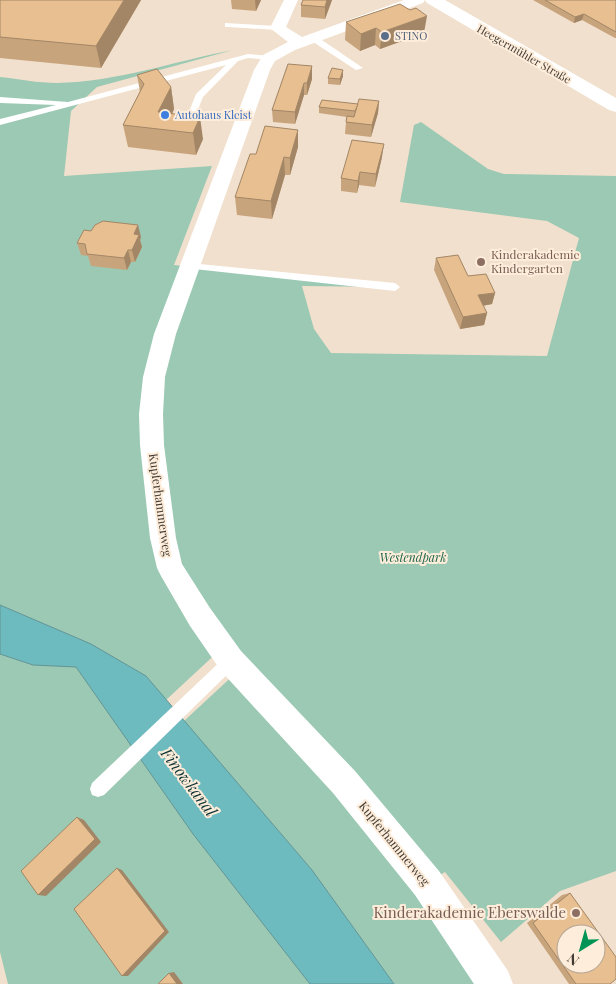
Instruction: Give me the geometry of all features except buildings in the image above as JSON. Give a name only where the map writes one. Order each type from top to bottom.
[{"type":"main road","name":"Heegermühler Straße","points":[[433,0],[616,106]]},
{"type":"street","points":[[291,0],[278,28],[306,40]]},
{"type":"street","points":[[269,58],[306,40],[418,0]]},
{"type":"street","name":"Kupferhammerweg","points":[[269,58],[262,70],[189,266],[165,334],[154,378],[151,414],[152,445],[163,538],[170,568],[200,617],[231,661],[344,782],[420,875],[495,984]]},
{"type":"lane","points":[[228,25],[278,28]]},
{"type":"lane","points":[[306,40],[359,68]]},
{"type":"lane","points":[[0,122],[248,56],[269,58]]},
{"type":"lane","points":[[189,122],[199,96],[235,60]]},
{"type":"lane","points":[[0,100],[76,103]]},
{"type":"lane","points":[[189,266],[395,287]]},
{"type":"lane","points":[[98,789],[231,661]]},
{"type":"green space","name":"Westendpark","points":[[233,50],[97,87],[71,111],[64,176],[212,166],[174,265],[386,287],[302,286],[314,329],[331,353],[547,356],[579,238],[547,221],[400,202],[414,125],[421,122],[488,169],[504,174],[616,176],[616,871],[560,891],[501,942],[445,872],[427,883],[495,984],[394,984],[312,870],[184,721],[239,670],[222,648],[166,700],[146,676],[91,644],[0,605],[0,77],[50,83],[79,82],[124,75]]},
{"type":"green space","points":[[0,654],[33,665],[76,667],[193,834],[310,984],[8,984],[0,952]]},
{"type":"water","name":"Finowkanal","points":[[0,605],[91,644],[146,676],[312,870],[394,984],[310,984],[193,834],[76,667],[33,665],[0,654]]},
{"type":"place","name":"STINO","points":[[385,36]]},
{"type":"place","name":"Autohaus Kleist","points":[[165,115]]},
{"type":"place","name":"Kinderakademie Kindergarten","points":[[481,262]]},
{"type":"place","name":"Kinderakademie Eberswalde","points":[[576,913]]}]
